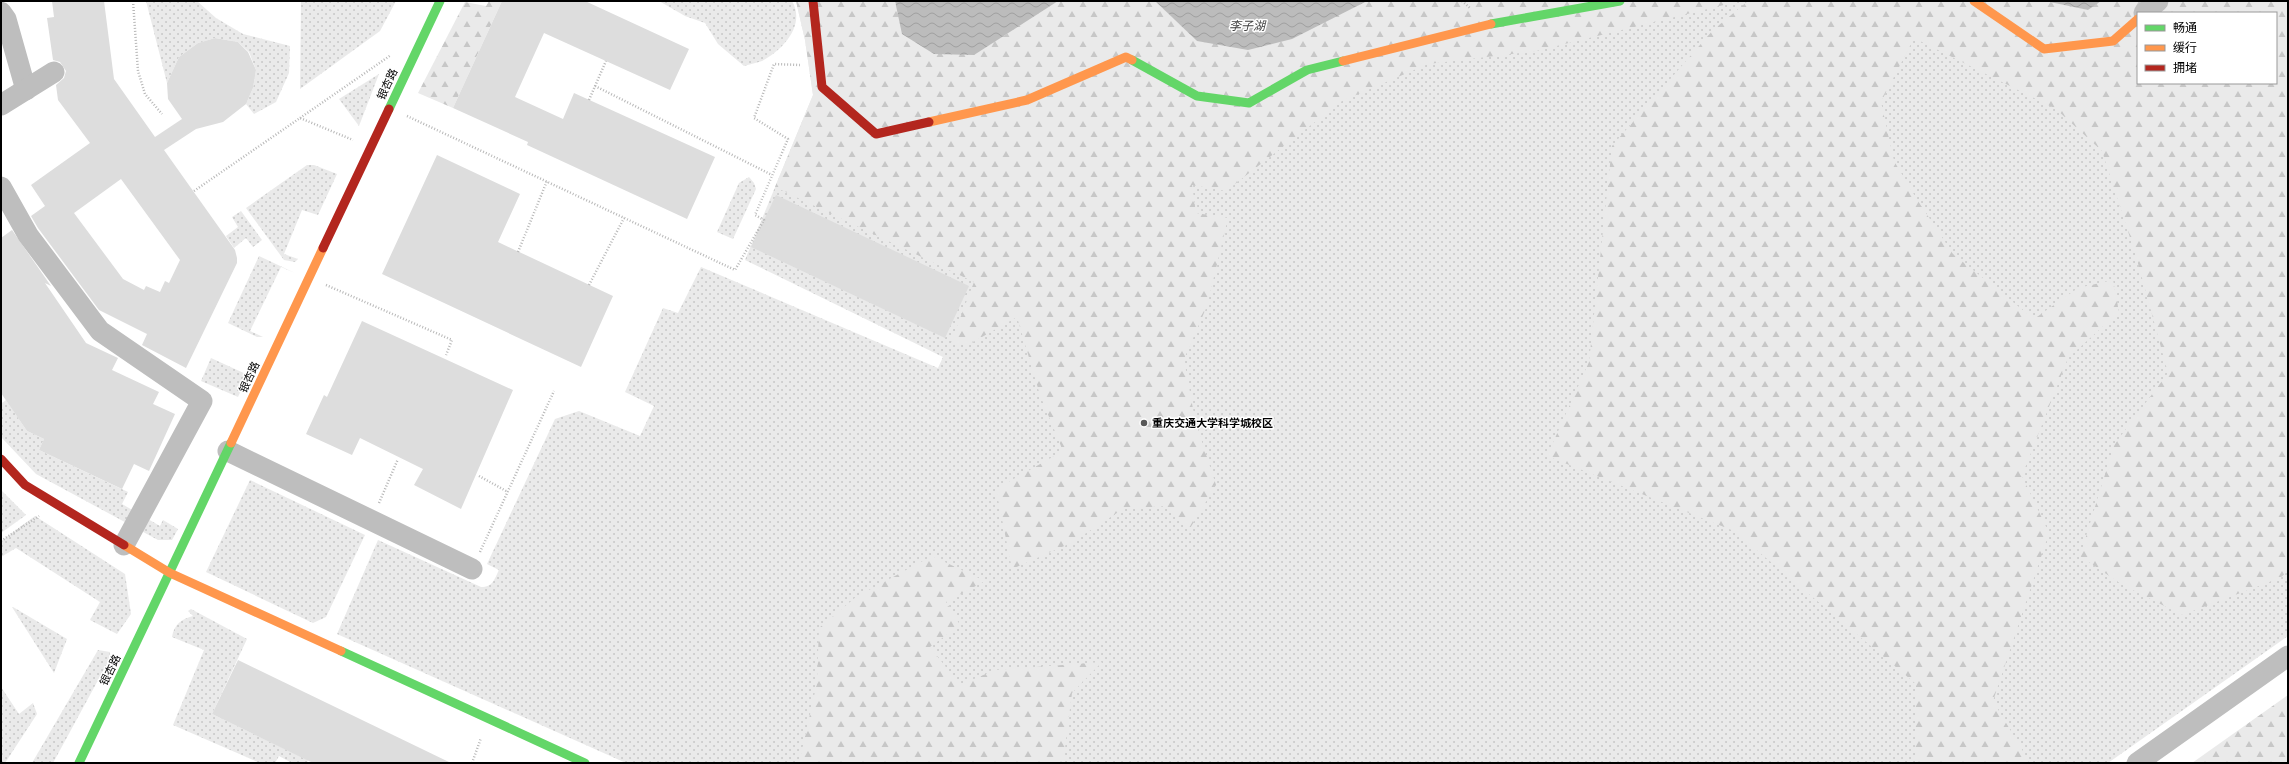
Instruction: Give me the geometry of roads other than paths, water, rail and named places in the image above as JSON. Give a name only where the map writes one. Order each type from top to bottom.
[{"type":"street","name":"银杏路","points":[[79,763],[440,1]]},
{"type":"street","points":[[813,1],[822,87],[876,134],[1027,100],[1126,57],[1197,96],[1249,103],[1306,70],[1489,24],[1620,1]]},
{"type":"street","points":[[1974,1],[2044,49],[2113,41],[2137,20]]},
{"type":"street","points":[[2145,12],[2158,1]]},
{"type":"street","points":[[1,12],[6,19],[26,90]]},
{"type":"street","points":[[1,105],[54,72]]},
{"type":"street","points":[[1,187],[28,235],[100,331],[202,401],[124,545]]},
{"type":"street","points":[[228,450],[472,569]]},
{"type":"street","points":[[1,459],[25,485],[170,573],[585,763]]},
{"type":"street","points":[[2137,763],[2288,656]]},
{"type":"water","points":[[895,1],[1058,1],[974,55],[934,54],[902,34]]},
{"type":"water","name":"李子湖","points":[[1155,1],[1367,1],[1292,39],[1248,50],[1197,41]]},
{"type":"water","points":[[2045,1],[2101,1],[2088,10]]},
{"type":"place","name":"重庆交通大学科学城校区","points":[[1144,423]]}]
